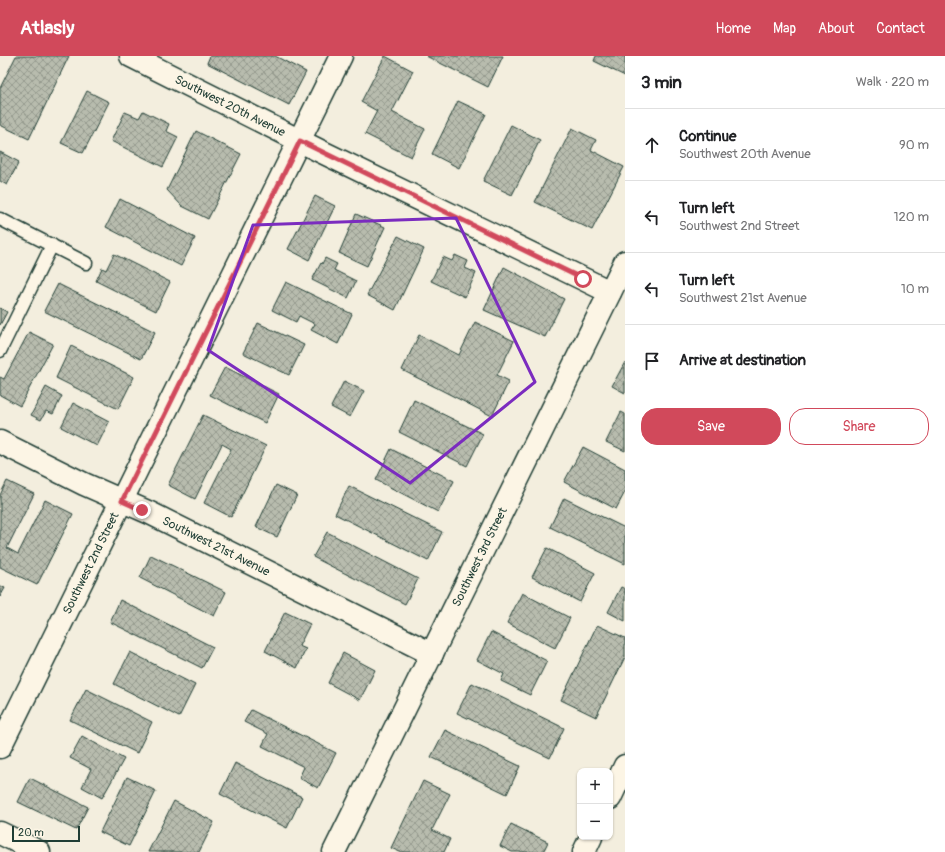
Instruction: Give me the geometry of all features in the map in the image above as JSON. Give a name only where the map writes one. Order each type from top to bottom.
[{"type":"street","name":"Southwest 20th Avenue","points":[[131,56],[300,141],[610,292]]},
{"type":"street","name":"Southwest 2nd Street","points":[[0,747],[342,56]]},
{"type":"street","name":"Southwest 3rd Street","points":[[334,852],[625,262]]},
{"type":"street","name":"Southwest 21st Avenue","points":[[0,442],[84,484],[164,520],[432,654]]},
{"type":"street","points":[[613,792],[625,766]]},
{"type":"street","points":[[0,833],[39,852]]},
{"type":"street","points":[[584,852],[590,840]]},
{"type":"lane","points":[[0,219],[86,263]]},
{"type":"lane","points":[[0,351],[52,245]]},
{"type":"highlighted area","points":[[456,218],[535,382],[410,483],[208,350],[253,225]]},
{"type":"building","points":[[16,56],[69,56],[29,139],[0,125],[0,88]]},
{"type":"building","points":[[210,56],[275,56],[306,72],[289,105],[207,63]]},
{"type":"building","points":[[385,56],[413,71],[392,112],[425,129],[411,157],[365,134],[377,111],[361,102]]},
{"type":"building","points":[[426,56],[503,56],[488,87]]},
{"type":"building","points":[[596,56],[625,56],[625,76],[594,61]]},
{"type":"building","points":[[87,91],[109,102],[83,153],[61,143]]},
{"type":"building","points":[[458,101],[486,114],[459,168],[432,154]]},
{"type":"building","points":[[143,111],[169,124],[166,131],[178,137],[163,167],[111,141],[125,112],[139,118]]},
{"type":"building","points":[[511,125],[540,140],[512,195],[483,181]]},
{"type":"building","points":[[572,128],[596,140],[591,150],[624,167],[592,230],[535,202]]},
{"type":"building","points":[[196,131],[241,154],[208,219],[182,206],[167,190]]},
{"type":"building","points":[[0,152],[19,162],[7,185],[0,181]]},
{"type":"building","points":[[315,196],[335,206],[309,260],[288,249]]},
{"type":"building","points":[[120,199],[195,238],[181,266],[106,227]]},
{"type":"building","points":[[356,214],[385,227],[367,266],[339,253]]},
{"type":"building","points":[[398,236],[424,249],[395,310],[367,295]]},
{"type":"building","points":[[114,254],[170,282],[156,311],[96,281],[102,268],[106,270]]},
{"type":"building","points":[[455,255],[468,261],[465,268],[476,273],[465,297],[431,281],[443,257],[452,261]]},
{"type":"building","points":[[325,258],[337,264],[334,270],[356,281],[348,298],[312,280]]},
{"type":"building","points":[[504,267],[564,299],[545,337],[484,310]]},
{"type":"building","points":[[286,282],[352,314],[338,344],[311,330],[315,324],[299,316],[296,322],[272,310]]},
{"type":"building","points":[[58,284],[155,332],[141,359],[44,311]]},
{"type":"building","points":[[0,308],[7,312],[0,325]]},
{"type":"building","points":[[475,322],[514,341],[497,375],[509,381],[492,416],[402,370],[419,335],[459,355]]},
{"type":"building","points":[[258,323],[304,345],[289,375],[243,353]]},
{"type":"building","points":[[29,332],[53,344],[20,406],[0,395],[0,377],[4,379]]},
{"type":"building","points":[[71,346],[134,377],[118,409],[56,378]]},
{"type":"building","points":[[625,362],[625,393],[612,386]]},
{"type":"building","points":[[225,367],[279,394],[265,423],[210,395]]},
{"type":"building","points":[[344,381],[364,391],[350,417],[331,407]]},
{"type":"building","points":[[46,387],[62,396],[53,414],[46,411],[41,420],[31,415]]},
{"type":"building","points":[[414,400],[483,434],[467,466],[399,432]]},
{"type":"building","points":[[73,403],[109,422],[97,446],[61,427]]},
{"type":"building","points":[[621,412],[625,414],[625,451],[606,442]]},
{"type":"building","points":[[203,415],[266,446],[231,517],[204,503],[231,449],[222,444],[195,499],[168,485]]},
{"type":"building","points":[[583,447],[625,469],[625,492],[616,509],[564,482]]},
{"type":"building","points":[[391,449],[454,481],[438,512],[376,480]]},
{"type":"building","points":[[7,481],[34,494],[7,548],[18,554],[45,500],[73,514],[37,585],[0,567],[0,495]]},
{"type":"building","points":[[276,485],[297,495],[277,537],[256,527]]},
{"type":"building","points":[[349,486],[442,532],[428,561],[335,514]]},
{"type":"building","points":[[564,498],[625,528],[625,564],[550,527]]},
{"type":"building","points":[[327,532],[418,579],[405,604],[313,557]]},
{"type":"building","points":[[547,548],[595,573],[580,602],[532,577]]},
{"type":"building","points":[[151,555],[226,592],[214,616],[140,578]]},
{"type":"building","points":[[0,586],[5,588],[0,597]]},
{"type":"building","points":[[621,587],[625,589],[625,621],[608,612]]},
{"type":"building","points":[[522,593],[570,618],[555,648],[507,623]]},
{"type":"building","points":[[120,600],[213,647],[202,668],[110,622]]},
{"type":"building","points":[[285,612],[310,624],[299,646],[306,649],[297,668],[265,651]]},
{"type":"building","points":[[597,625],[625,638],[625,657],[596,717],[561,700]]},
{"type":"building","points":[[491,632],[547,661],[530,695],[501,681],[504,674],[477,660]]},
{"type":"building","points":[[130,652],[195,685],[179,717],[114,684]]},
{"type":"building","points":[[343,653],[375,670],[360,700],[328,683]]},
{"type":"building","points":[[472,683],[564,728],[550,758],[457,713]]},
{"type":"building","points":[[86,689],[152,722],[137,753],[70,720]]},
{"type":"building","points":[[251,710],[336,753],[318,788],[299,778],[304,767],[262,746],[268,734],[244,722]]},
{"type":"building","points":[[445,730],[520,766],[507,794],[431,757]]},
{"type":"building","points":[[82,736],[124,759],[102,798],[82,787],[91,769],[70,758]]},
{"type":"building","points":[[235,763],[302,797],[287,828],[220,794]]},
{"type":"building","points":[[127,777],[156,791],[129,846],[100,832]]},
{"type":"building","points":[[30,778],[88,807],[76,830],[18,802]]},
{"type":"building","points":[[423,781],[450,794],[432,830],[450,839],[444,852],[400,852],[391,848]]},
{"type":"building","points":[[174,801],[214,822],[199,852],[148,852]]},
{"type":"building","points":[[511,824],[548,842],[543,852],[512,852],[500,846]]},
{"type":"route","points":[[142,510],[122,501],[300,141],[583,279]]}]
